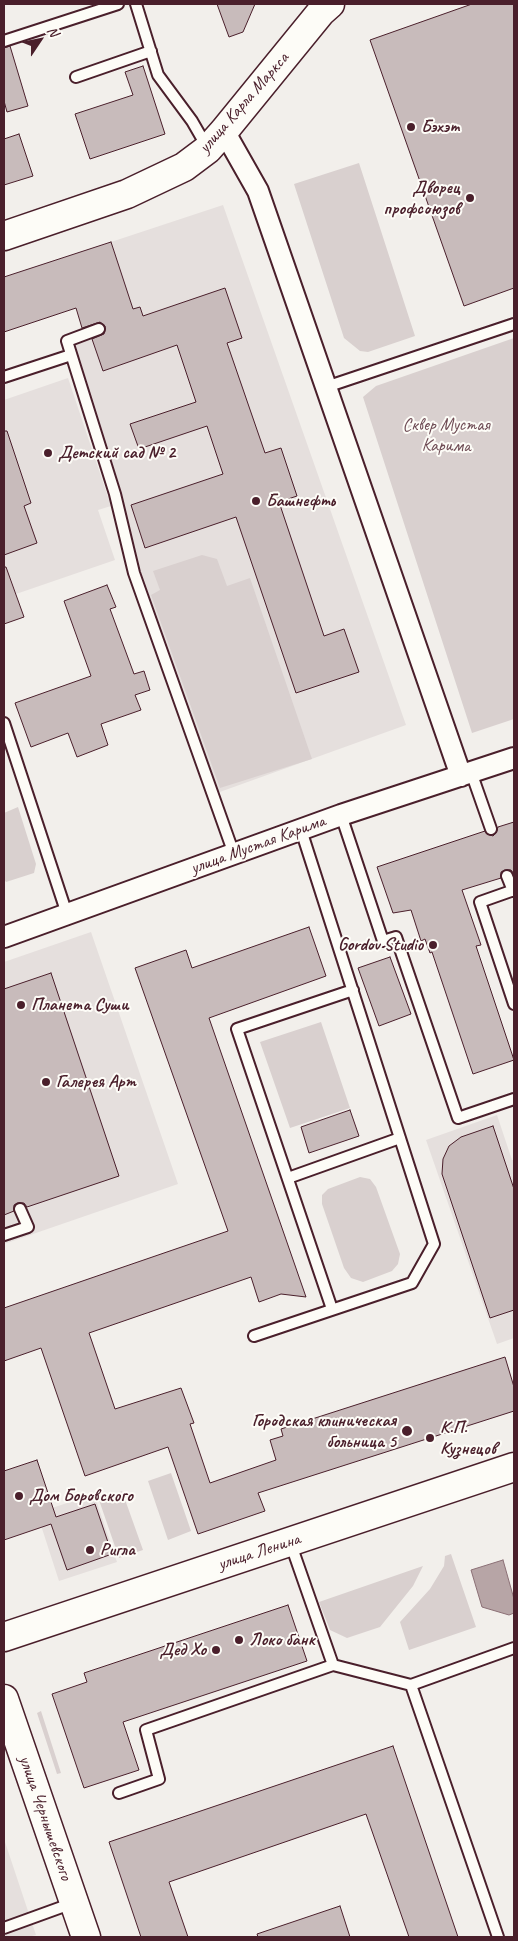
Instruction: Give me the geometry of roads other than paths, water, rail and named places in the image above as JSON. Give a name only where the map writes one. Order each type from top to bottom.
[{"type":"street","name":"улица Карла Маркса","points":[[4,236],[127,194],[184,167],[216,140],[320,12],[330,4]]},
{"type":"street","points":[[216,140],[258,191],[326,387],[466,774]]},
{"type":"street","name":"улица Мустая Карима","points":[[4,937],[341,815],[514,758]]},
{"type":"street","name":"улица Ленина","points":[[4,1636],[514,1467]]},
{"type":"street","name":"улица Чернышевского","points":[[4,1699],[86,1937]]},
{"type":"lane","points":[[4,41],[118,4]]},
{"type":"lane","points":[[136,4],[158,74],[192,121],[216,140]]},
{"type":"lane","points":[[76,77],[150,51]]},
{"type":"lane","points":[[326,387],[514,324]]},
{"type":"lane","points":[[99,329],[68,341],[71,355],[115,494],[134,573],[234,854]]},
{"type":"lane","points":[[4,377],[71,355]]},
{"type":"lane","points":[[4,723],[68,914]]},
{"type":"lane","points":[[466,774],[491,829]]},
{"type":"lane","points":[[341,815],[384,941],[396,937],[458,1118],[513,1104]]},
{"type":"lane","points":[[254,1336],[412,1282],[434,1244],[301,830]]},
{"type":"lane","points":[[507,876],[513,890],[480,902],[514,1004]]},
{"type":"lane","points":[[332,1309],[238,1028],[353,990]]},
{"type":"lane","points":[[288,1178],[400,1138]]},
{"type":"lane","points":[[4,1235],[28,1226],[20,1209]]},
{"type":"lane","points":[[290,1541],[333,1665]]},
{"type":"lane","points":[[119,1793],[159,1779],[146,1730],[333,1665],[411,1685],[514,1648]]},
{"type":"lane","points":[[411,1685],[498,1937]]},
{"type":"lane","points":[[4,1928],[74,1902]]},
{"type":"place","name":"Бэхэт","points":[[411,127]]},
{"type":"place","name":"Дворец профсоюзов","points":[[470,198]]},
{"type":"place","name":"Детский сад № 2","points":[[48,453]]},
{"type":"place","name":"Башнефть","points":[[256,501]]},
{"type":"place","name":"Gordov Studio","points":[[433,945]]},
{"type":"place","name":"Планета Суши","points":[[21,1005]]},
{"type":"place","name":"Галерея Арт","points":[[46,1082]]},
{"type":"place","name":"Городская клиническая больница 5","points":[[407,1431]]},
{"type":"place","name":"К.П. Кузнецов","points":[[430,1438]]},
{"type":"place","name":"Дом Боровского","points":[[19,1496]]},
{"type":"place","name":"Ригла","points":[[90,1550]]},
{"type":"place","name":"Локо банк","points":[[239,1640]]},
{"type":"place","name":"Дед Хо","points":[[216,1650]]},
{"type":"park label","name":"Сквер Мустая Карима","points":[[446,435]]}]
